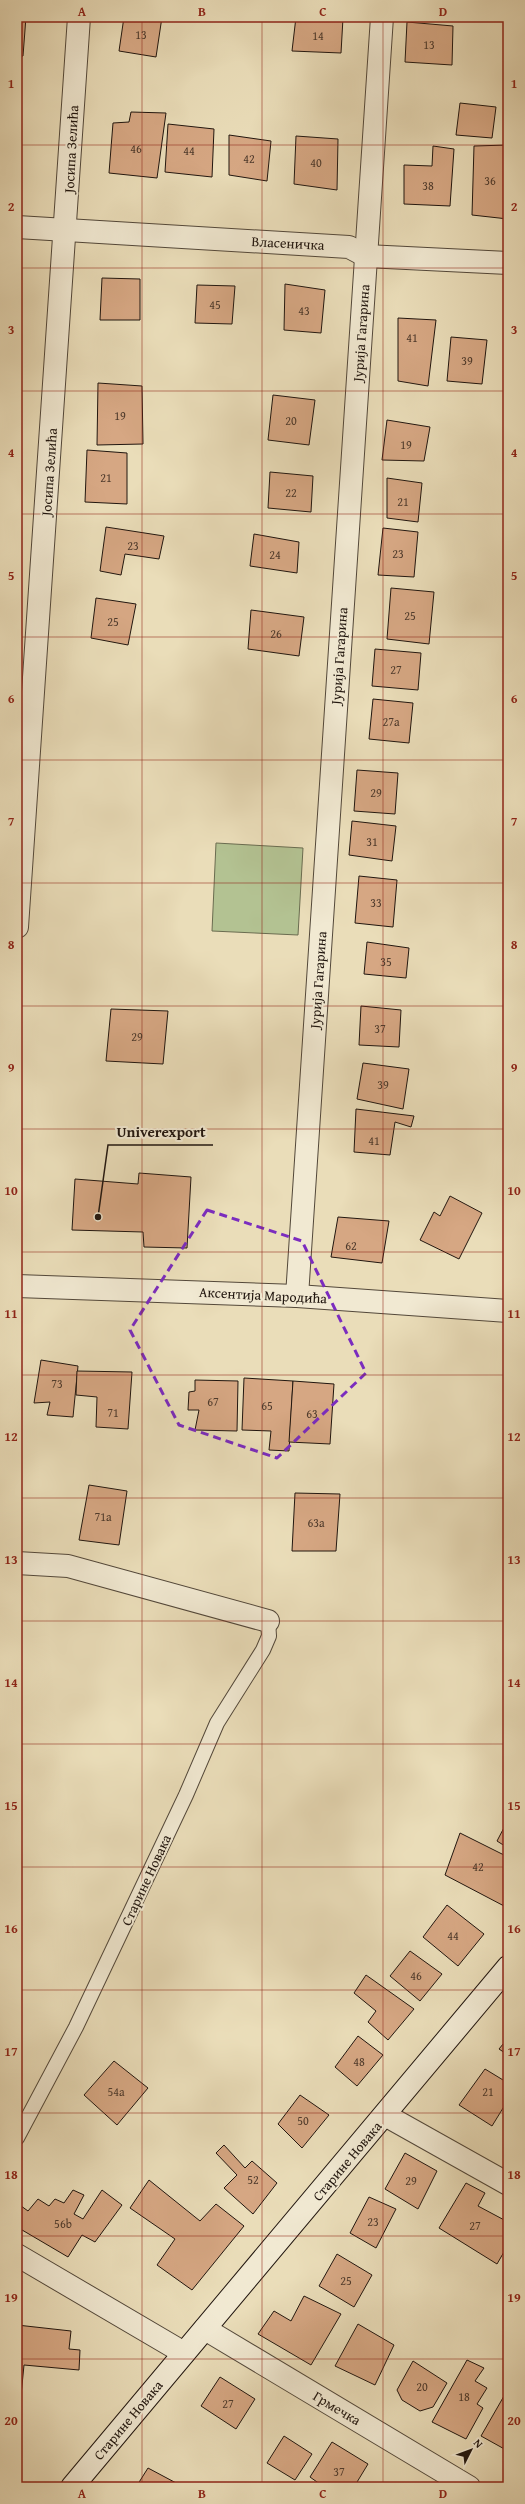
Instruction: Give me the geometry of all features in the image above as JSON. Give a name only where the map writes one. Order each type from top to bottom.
[{"type":"street","name":"Јосипа Зелића","points":[[17,928],[66,231],[79,17]]},
{"type":"street","name":"Јурија Гагарина","points":[[297,1296],[382,17]]},
{"type":"street","name":"Власеничка","points":[[17,227],[349,247],[366,256],[508,263]]},
{"type":"street","name":"Аксентија Мародића","points":[[17,1286],[297,1296],[508,1311]]},
{"type":"street","points":[[17,1562],[68,1566],[268,1621]]},
{"type":"street","name":"Старине Новака","points":[[72,2487],[508,1967]]},
{"type":"street","points":[[385,2115],[508,2184]]},
{"type":"street","points":[[17,2255],[184,2353]]},
{"type":"street","name":"Грмечка","points":[[204,2329],[469,2487]]},
{"type":"lane","name":"Старине Новака","points":[[17,2138],[76,2027],[186,1795],[217,1723],[263,1650],[269,1636],[268,1621]]},
{"type":"highlighted area","points":[[207,1210],[302,1241],[366,1373],[277,1458],[179,1425],[130,1330]]},
{"type":"green space","points":[[216,843],[303,848],[298,935],[212,931]]},
{"type":"building","points":[[17,17],[26,17],[23,56],[17,56]]},
{"type":"building","points":[[124,17],[162,17],[156,57],[119,51]]},
{"type":"building","points":[[296,17],[343,18],[341,53],[292,51]]},
{"type":"building","points":[[407,22],[453,26],[452,65],[405,62]]},
{"type":"building","points":[[460,103],[496,107],[492,138],[456,135]]},
{"type":"building","points":[[131,112],[166,113],[157,178],[109,173],[113,123],[129,122]]},
{"type":"building","points":[[168,124],[214,129],[212,177],[165,172]]},
{"type":"building","points":[[229,135],[271,141],[267,181],[229,175]]},
{"type":"building","points":[[296,136],[338,139],[337,190],[294,184]]},
{"type":"building","points":[[508,145],[508,219],[472,215],[474,146]]},
{"type":"building","points":[[433,146],[454,149],[450,206],[404,204],[404,165],[432,166]]},
{"type":"building","points":[[102,278],[140,279],[140,320],[100,320]]},
{"type":"building","points":[[285,284],[325,290],[321,333],[284,330]]},
{"type":"building","points":[[197,285],[235,286],[232,324],[195,323]]},
{"type":"building","points":[[398,318],[436,320],[428,386],[398,381]]},
{"type":"building","points":[[451,337],[487,340],[482,384],[447,381]]},
{"type":"building","points":[[506,356],[508,356],[508,390],[504,390]]},
{"type":"building","points":[[98,383],[142,386],[143,444],[97,445]]},
{"type":"building","points":[[273,395],[315,400],[309,445],[268,440]]},
{"type":"building","points":[[387,420],[430,427],[424,461],[382,460]]},
{"type":"building","points":[[87,450],[127,453],[127,504],[85,502]]},
{"type":"building","points":[[270,472],[313,476],[311,512],[268,508]]},
{"type":"building","points":[[387,478],[422,483],[418,522],[387,518]]},
{"type":"building","points":[[106,527],[164,536],[159,559],[125,554],[121,575],[100,571]]},
{"type":"building","points":[[383,528],[418,532],[414,577],[378,575]]},
{"type":"building","points":[[254,534],[299,542],[297,573],[250,566]]},
{"type":"building","points":[[391,588],[434,592],[429,644],[387,639]]},
{"type":"building","points":[[96,598],[136,604],[128,645],[91,638]]},
{"type":"building","points":[[251,610],[304,617],[299,656],[248,649]]},
{"type":"building","points":[[375,649],[421,653],[418,690],[372,686]]},
{"type":"building","points":[[373,699],[413,703],[409,743],[369,739]]},
{"type":"building","points":[[357,770],[398,773],[395,814],[354,811]]},
{"type":"building","points":[[352,821],[396,826],[392,861],[349,855]]},
{"type":"building","points":[[359,876],[397,880],[393,927],[355,923]]},
{"type":"building","points":[[367,942],[409,948],[406,978],[364,974]]},
{"type":"building","points":[[361,1006],[401,1010],[399,1047],[359,1045]]},
{"type":"building","points":[[111,1009],[168,1011],[163,1064],[106,1061]]},
{"type":"building","points":[[363,1063],[409,1069],[403,1109],[357,1099]]},
{"type":"building","points":[[356,1109],[414,1116],[411,1127],[395,1122],[390,1155],[354,1152]]},
{"type":"building","points":[[139,1173],[191,1177],[187,1248],[144,1247],[143,1232],[72,1230],[75,1179],[138,1184]]},
{"type":"building","points":[[450,1196],[482,1213],[459,1259],[420,1240],[434,1212],[440,1216]]},
{"type":"building","points":[[338,1217],[389,1221],[382,1263],[331,1257]]},
{"type":"building","points":[[41,1360],[78,1366],[73,1417],[47,1415],[50,1402],[34,1403]]},
{"type":"building","points":[[77,1371],[132,1372],[128,1429],[96,1427],[97,1397],[76,1395]]},
{"type":"building","points":[[244,1378],[293,1381],[289,1451],[269,1450],[271,1431],[242,1430]]},
{"type":"building","points":[[195,1380],[238,1381],[237,1431],[195,1430],[199,1410],[188,1410],[189,1392],[195,1391]]},
{"type":"building","points":[[293,1381],[334,1384],[330,1444],[289,1442]]},
{"type":"building","points":[[89,1485],[127,1491],[119,1545],[79,1540]]},
{"type":"building","points":[[295,1493],[340,1494],[336,1551],[292,1551]]},
{"type":"building","points":[[508,1820],[508,1848],[497,1841]]},
{"type":"building","points":[[460,1833],[508,1857],[508,1902],[506,1907],[445,1875]]},
{"type":"building","points":[[447,1905],[484,1934],[458,1966],[423,1937]]},
{"type":"building","points":[[410,1951],[442,1974],[420,2001],[390,1976]]},
{"type":"building","points":[[366,1975],[414,2009],[388,2040],[368,2022],[376,2011],[354,1993]]},
{"type":"building","points":[[358,2036],[383,2055],[357,2086],[335,2067]]},
{"type":"building","points":[[508,2038],[508,2055],[499,2049]]},
{"type":"building","points":[[114,2061],[148,2088],[117,2125],[84,2095]]},
{"type":"building","points":[[485,2069],[508,2083],[508,2100],[492,2126],[459,2105]]},
{"type":"building","points":[[300,2095],[329,2115],[302,2148],[278,2124]]},
{"type":"building","points":[[224,2145],[245,2168],[252,2161],[277,2183],[253,2214],[224,2188],[237,2175],[216,2153]]},
{"type":"building","points":[[405,2153],[437,2171],[418,2209],[385,2189]]},
{"type":"building","points":[[149,2180],[200,2221],[216,2204],[244,2226],[192,2290],[157,2265],[175,2239],[130,2208]]},
{"type":"building","points":[[466,2183],[485,2193],[478,2206],[508,2222],[508,2228],[504,2236],[508,2238],[508,2245],[497,2264],[439,2228]]},
{"type":"building","points":[[73,2190],[84,2195],[74,2214],[83,2219],[102,2190],[122,2205],[95,2242],[82,2235],[68,2257],[17,2227],[17,2203],[28,2211],[38,2199],[49,2206],[55,2199],[64,2203]]},
{"type":"building","points":[[369,2197],[396,2209],[376,2248],[350,2233]]},
{"type":"building","points":[[337,2254],[372,2275],[354,2307],[319,2286]]},
{"type":"building","points":[[304,2296],[341,2314],[311,2365],[258,2334],[274,2311],[291,2321]]},
{"type":"building","points":[[358,2324],[394,2345],[375,2385],[335,2366]]},
{"type":"building","points":[[17,2325],[71,2331],[69,2349],[80,2350],[79,2370],[24,2365],[17,2436]]},
{"type":"building","points":[[467,2360],[484,2368],[475,2381],[487,2388],[477,2404],[483,2408],[466,2439],[432,2422]]},
{"type":"building","points":[[413,2361],[447,2383],[433,2407],[420,2411],[402,2400],[397,2390]]},
{"type":"building","points":[[220,2377],[255,2399],[236,2429],[201,2406]]},
{"type":"building","points":[[508,2389],[508,2451],[481,2436]]},
{"type":"building","points":[[284,2436],[312,2454],[295,2480],[267,2463]]},
{"type":"building","points":[[332,2442],[368,2464],[354,2487],[324,2487],[310,2477]]},
{"type":"building","points":[[148,2468],[178,2484],[176,2487],[136,2487]]},
{"type":"place","name":"Univerexport","points":[[98,1217]]}]
